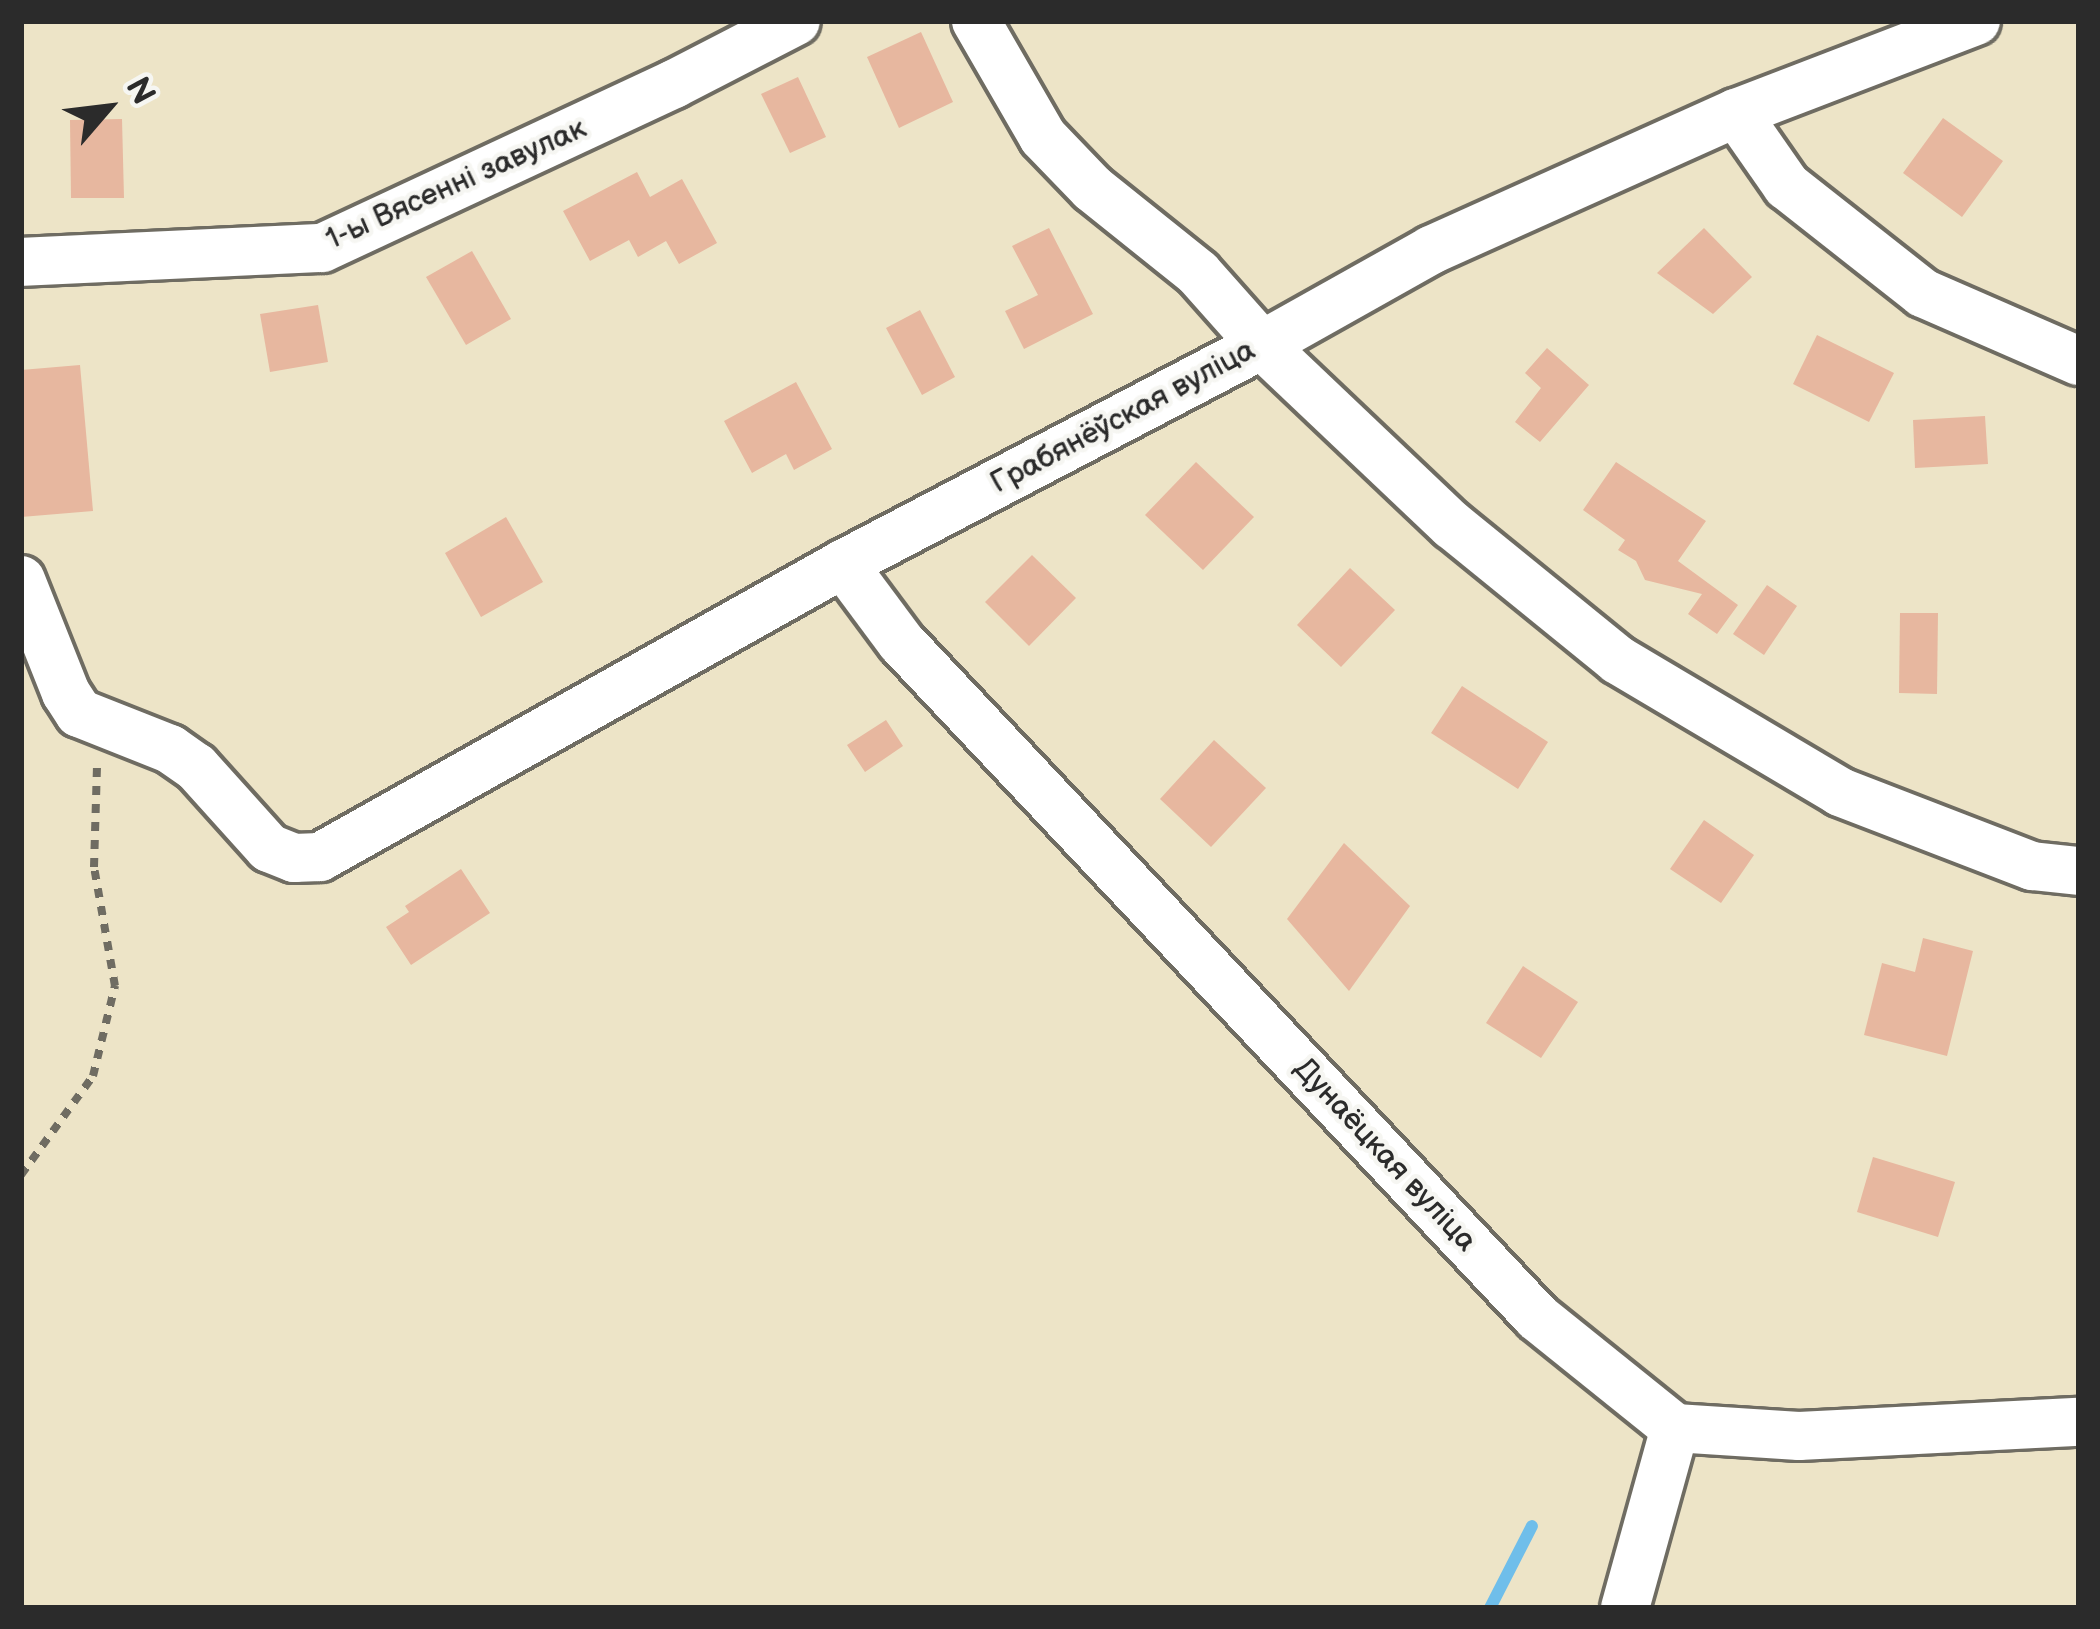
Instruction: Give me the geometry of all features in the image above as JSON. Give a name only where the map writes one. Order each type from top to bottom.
[{"type":"street","name":"1-ы Вясенні завулак","points":[[21,262],[322,248],[796,21]]},
{"type":"street","points":[[976,21],[1043,137],[1092,188],[1198,273],[1262,345],[1452,525],[1618,660],[1840,792],[2032,866],[2079,871]]},
{"type":"street","name":"Грабянёўская вуліца","points":[[93,721],[170,749],[196,767],[268,848],[294,858],[320,857],[843,564],[1262,345],[1431,250],[1736,113],[1976,21]]},
{"type":"street","points":[[1736,113],[1787,186],[1923,293],[2079,361]]},
{"type":"street","name":"Дунаёцкая вуліца","points":[[843,564],[901,642],[1538,1317],[1675,1428]]},
{"type":"street","points":[[21,580],[66,693],[93,721]]},
{"type":"street","points":[[1625,1608],[1675,1428],[1799,1436],[2079,1423]]},
{"type":"path","points":[[21,1175],[93,1076],[115,986],[94,867],[100,795],[93,721]]},
{"type":"building","points":[[921,32],[953,102],[899,128],[867,57]]},
{"type":"building","points":[[798,77],[826,137],[790,153],[761,94]]},
{"type":"building","points":[[1943,118],[2003,161],[1962,217],[1903,173]]},
{"type":"building","points":[[122,119],[124,198],[71,198],[70,120]]},
{"type":"building","points":[[637,172],[650,197],[682,179],[717,243],[679,264],[666,241],[638,257],[629,240],[590,261],[563,211]]},
{"type":"building","points":[[1049,228],[1093,314],[1024,349],[1005,311],[1038,295],[1012,246]]},
{"type":"building","points":[[1704,228],[1752,277],[1713,314],[1657,273]]},
{"type":"building","points":[[472,251],[511,319],[466,345],[426,277]]},
{"type":"building","points":[[318,305],[328,362],[270,372],[260,314]]},
{"type":"building","points":[[920,310],[955,377],[922,395],[886,328]]},
{"type":"building","points":[[1817,335],[1894,373],[1869,422],[1793,384]]},
{"type":"building","points":[[1547,348],[1589,385],[1540,442],[1515,422],[1541,388],[1525,373]]},
{"type":"building","points":[[80,365],[93,511],[21,517],[21,370]]},
{"type":"building","points":[[796,382],[832,449],[794,470],[786,454],[752,473],[724,421]]},
{"type":"building","points":[[1985,416],[1988,464],[1915,468],[1913,420]]},
{"type":"building","points":[[1196,462],[1254,517],[1203,570],[1145,515]]},
{"type":"building","points":[[1616,462],[1706,521],[1678,561],[1738,605],[1717,634],[1688,614],[1702,594],[1645,580],[1636,561],[1618,550],[1625,540],[1583,510]]},
{"type":"building","points":[[506,517],[543,582],[481,617],[445,553]]},
{"type":"building","points":[[1032,555],[1076,598],[1029,646],[985,602]]},
{"type":"building","points":[[1350,568],[1395,610],[1341,667],[1297,625]]},
{"type":"building","points":[[1767,585],[1797,606],[1764,655],[1733,634]]},
{"type":"building","points":[[1900,613],[1938,613],[1937,694],[1899,693]]},
{"type":"building","points":[[1462,686],[1548,742],[1518,789],[1431,733]]},
{"type":"building","points":[[886,720],[903,746],[865,772],[847,745]]},
{"type":"building","points":[[1214,740],[1266,788],[1211,847],[1160,799]]},
{"type":"building","points":[[1704,820],[1754,855],[1721,903],[1670,869]]},
{"type":"building","points":[[1344,843],[1410,906],[1349,991],[1287,919]]},
{"type":"building","points":[[461,869],[490,913],[411,965],[386,927],[409,912],[405,906]]},
{"type":"building","points":[[1923,938],[1973,951],[1947,1056],[1864,1035],[1882,963],[1915,972]]},
{"type":"building","points":[[1523,966],[1578,1002],[1541,1058],[1486,1023]]},
{"type":"building","points":[[1873,1157],[1955,1182],[1938,1237],[1857,1212]]},
{"type":"waterway","points":[[1490,1608],[1532,1526]]}]
